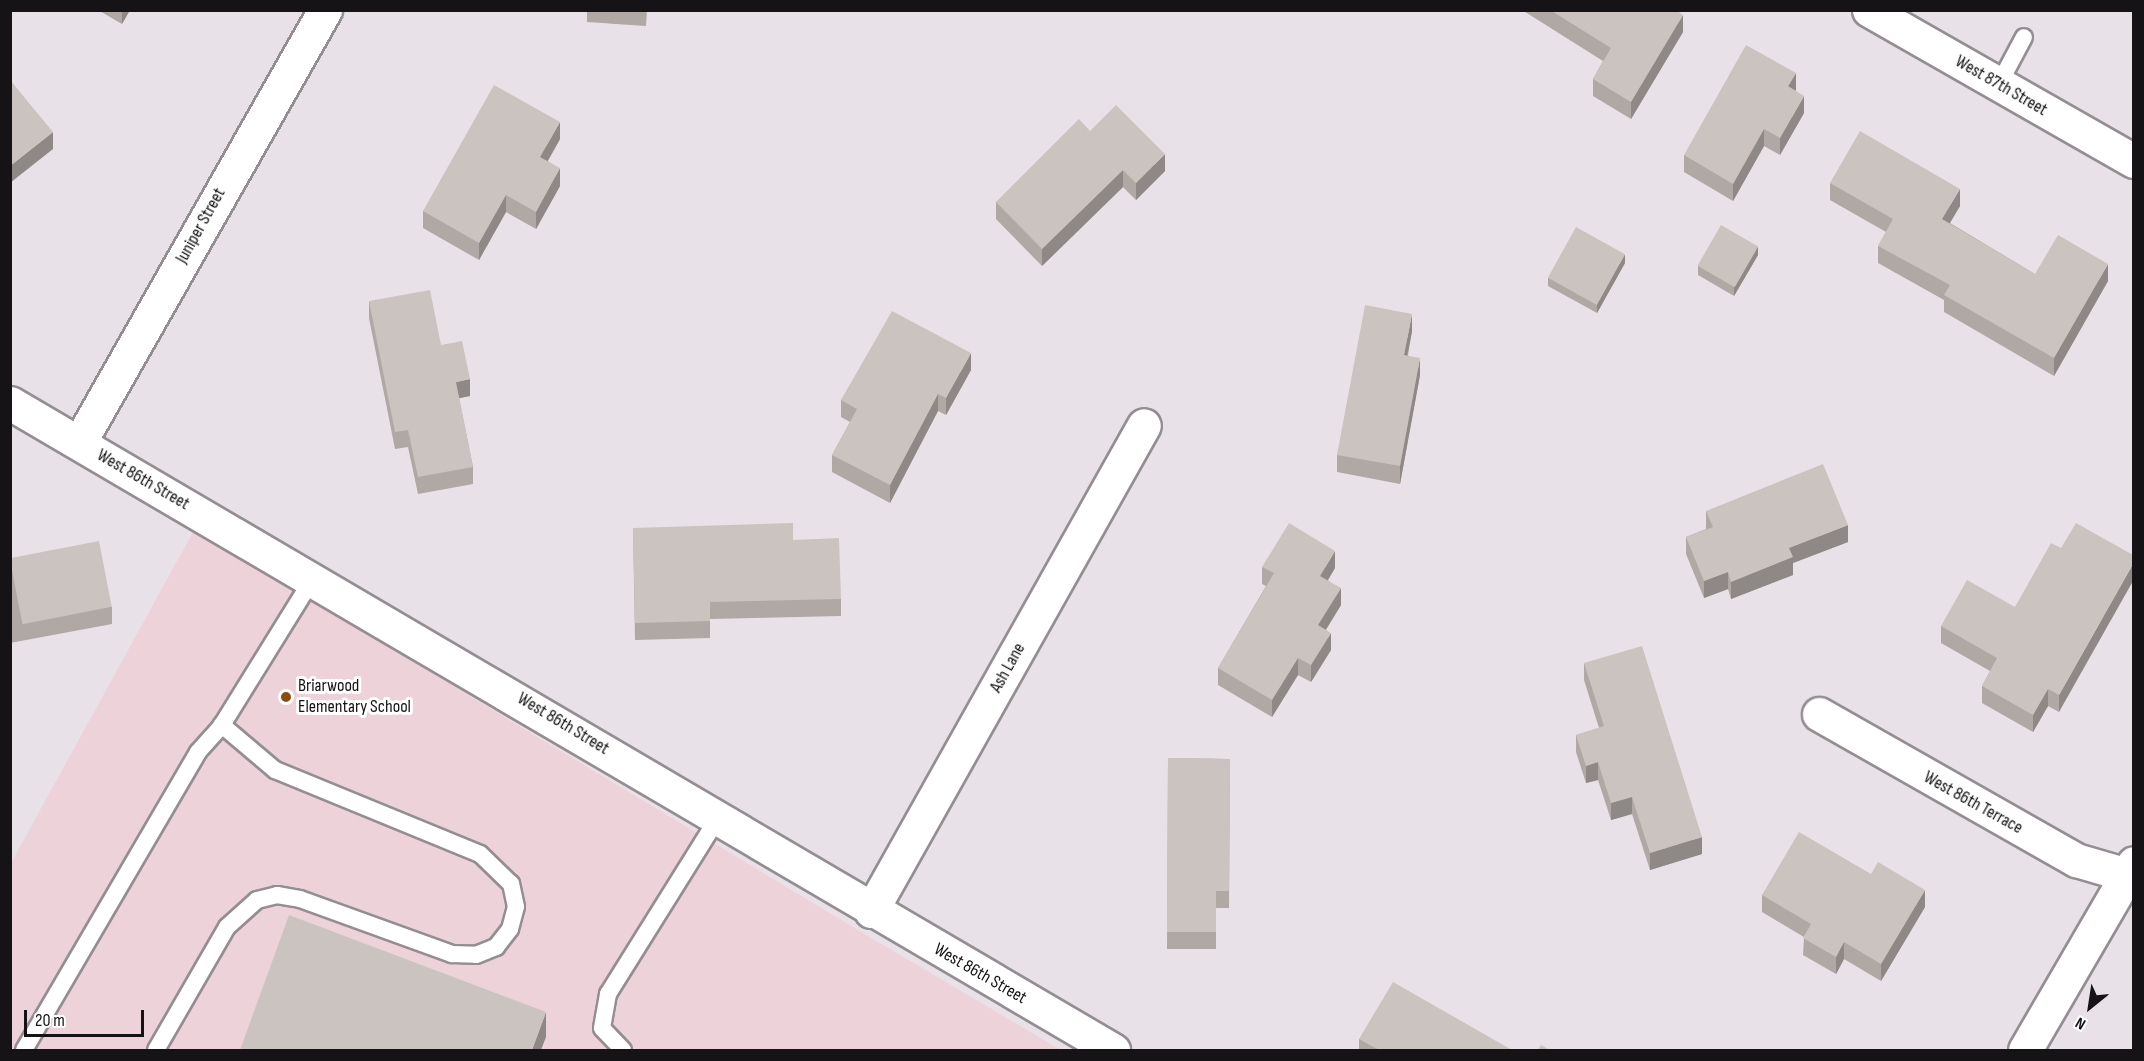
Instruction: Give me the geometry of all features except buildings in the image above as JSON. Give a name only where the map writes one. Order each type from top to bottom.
[{"type":"street","name":"Juniper Street","points":[[80,443],[325,10]]},
{"type":"street","name":"West 87th Street","points":[[1869,10],[2133,161]]},
{"type":"street","name":"West 86th Street","points":[[10,403],[313,578],[871,911],[1113,1050]]},
{"type":"street","name":"Ash Lane","points":[[871,911],[1144,424]]},
{"type":"street","name":"West 86th Terrace","points":[[1819,714],[2076,860],[2131,872]]},
{"type":"street","points":[[2025,1050],[2131,872]]},
{"type":"lane","points":[[1999,84],[2024,37]]},
{"type":"lane","points":[[24,1050],[198,752],[222,725],[313,578]]},
{"type":"lane","points":[[156,1050],[227,927],[257,900],[277,895],[300,899],[452,954],[476,955],[496,947],[510,929],[516,907],[511,884],[480,854],[274,770],[222,725]]},
{"type":"lane","points":[[623,1050],[602,1028],[608,994],[718,818]]},
{"type":"shaded area","name":"Briarwood Elementary School","points":[[194,530],[1061,1050],[11,1050],[11,863]]},
{"type":"place","name":"Briarwood Elementary School","points":[[286,697]]}]
